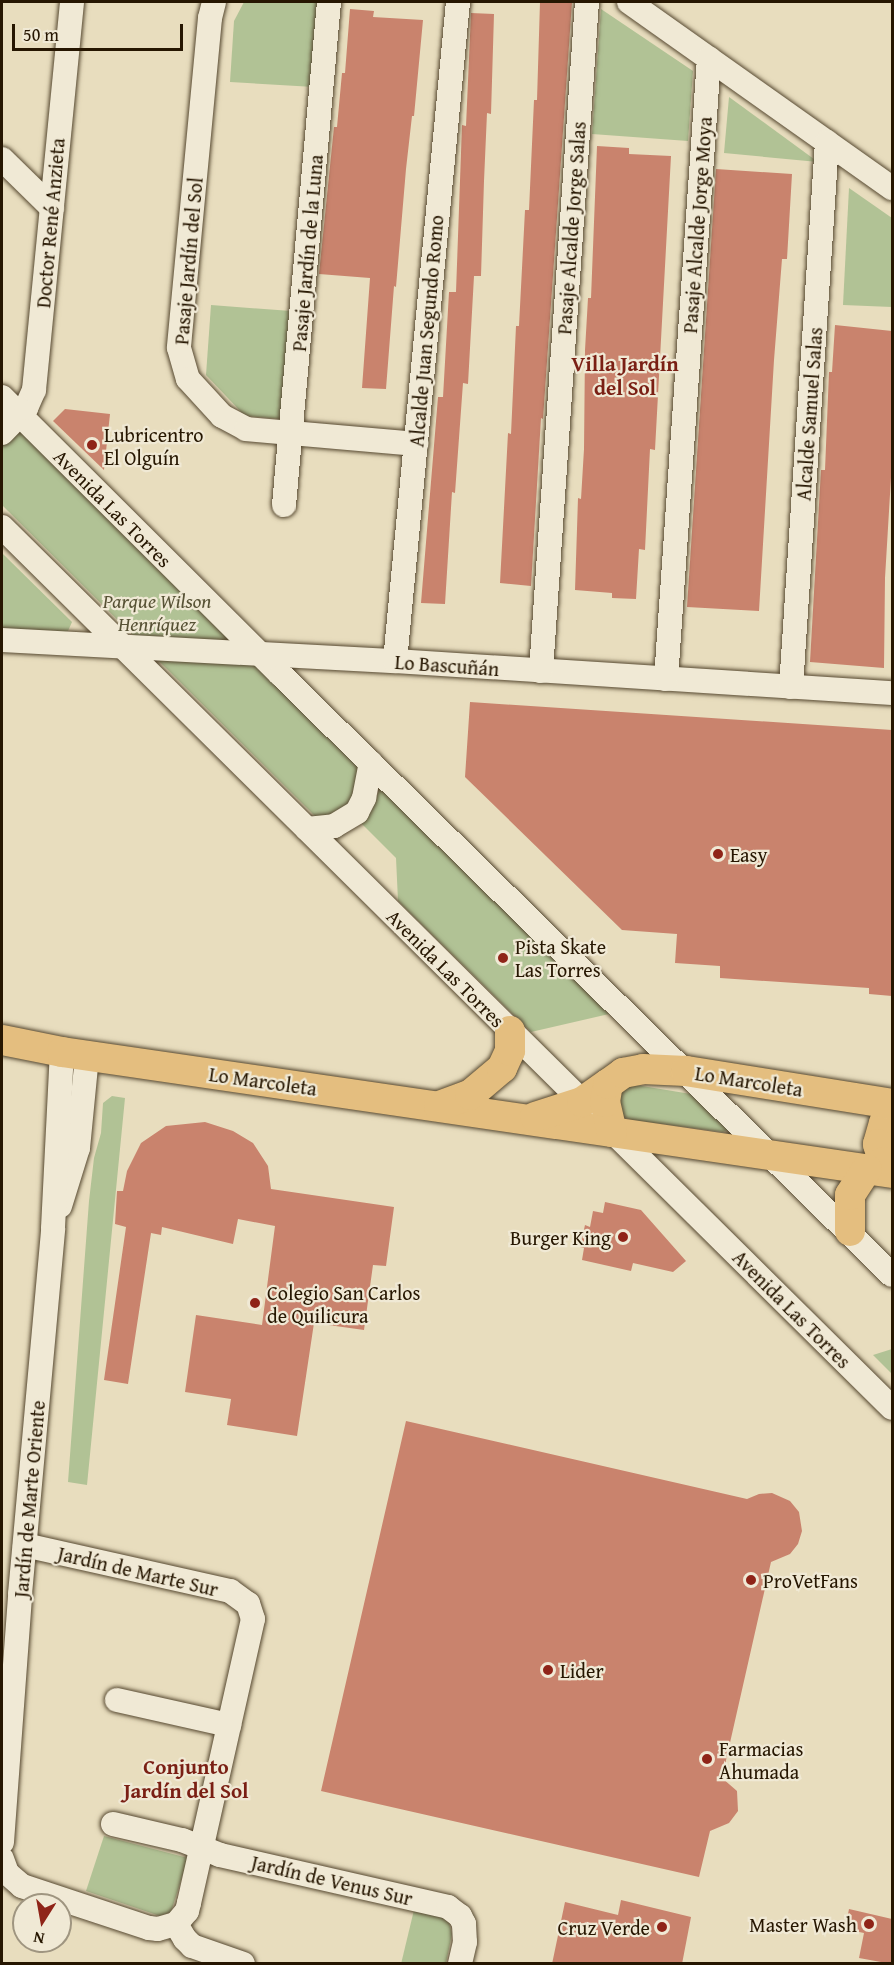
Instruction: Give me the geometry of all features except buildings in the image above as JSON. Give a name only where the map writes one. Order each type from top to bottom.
[{"type":"main road","points":[[436,1107],[470,1095],[502,1068],[510,1051],[510,1031]]},
{"type":"main road","name":"Lo Marcoleta","points":[[2,1040],[74,1054],[884,1171]]},
{"type":"main road","name":"Lo Marcoleta","points":[[526,1119],[582,1102],[617,1076],[631,1070],[654,1068],[686,1071],[892,1104]]},
{"type":"main road","points":[[608,1084],[605,1102],[612,1132]]},
{"type":"main road","points":[[850,1230],[850,1196],[884,1171],[878,1144],[884,1124],[892,1115]]},
{"type":"street","name":"Doctor René Anzieta","points":[[2,433],[31,400],[34,390],[72,2]]},
{"type":"street","name":"Pasaje Jardín del Sol","points":[[214,2],[210,18],[179,348],[193,388],[230,422],[246,429],[416,444]]},
{"type":"street","name":"Pasaje Jardín de la Luna","points":[[284,505],[329,2]]},
{"type":"street","name":"Alcalde Juan Segundo Romo","points":[[395,662],[458,2]]},
{"type":"street","name":"Pasaje Alcalde Jorge Salas","points":[[541,671],[586,2]]},
{"type":"street","points":[[629,2],[892,188]]},
{"type":"street","name":"Pasaje Alcalde Jorge Moya","points":[[666,679],[708,58]]},
{"type":"street","name":"Alcalde Samuel Salas","points":[[791,687],[827,142]]},
{"type":"street","points":[[2,159],[52,208]]},
{"type":"street","name":"Avenida Las Torres","points":[[2,397],[258,653],[850,1230],[892,1275]]},
{"type":"street","name":"Avenida Las Torres","points":[[2,527],[892,1408]]},
{"type":"street","name":"Lo Bascuñán","points":[[2,640],[125,649],[258,653],[892,693]]},
{"type":"street","points":[[306,829],[334,826],[357,812],[364,798],[371,764]]},
{"type":"street","name":"Jardín de Marte Oriente","points":[[2,1842],[53,1228],[74,1054]]},
{"type":"street","name":"Jardín de Marte Sur","points":[[25,1545],[230,1591],[248,1604],[252,1626],[229,1725]]},
{"type":"street","points":[[4,1866],[22,1886],[149,1928],[158,1929],[176,1924],[187,1911],[229,1725],[117,1700]]},
{"type":"street","name":"Jardín de Venus Sur","points":[[113,1824],[182,1840],[220,1855],[441,1904],[460,1916],[466,1933],[460,1964]]},
{"type":"street","points":[[176,1924],[184,1939],[192,1946],[243,1964]]},
{"type":"green space","points":[[244,2],[319,2],[314,87],[230,82],[234,21]]},
{"type":"green space","points":[[601,9],[693,71],[688,141],[592,134]]},
{"type":"green space","points":[[729,97],[818,162],[724,153]]},
{"type":"green space","points":[[849,188],[892,218],[892,307],[843,305]]},
{"type":"green space","points":[[211,305],[291,311],[283,419],[245,416],[206,375]]},
{"type":"green space","name":"Parque Wilson Henríquez","points":[[2,412],[363,770],[358,800],[321,822],[2,505]]},
{"type":"green space","points":[[2,553],[72,622],[68,631],[61,634],[2,632]]},
{"type":"green space","name":"Pista Skate Las Torres","points":[[380,786],[609,1014],[531,1032],[398,901],[396,858],[361,823],[376,800]]},
{"type":"green space","points":[[636,1085],[697,1095],[729,1129],[723,1132],[631,1120],[622,1116],[617,1089]]},
{"type":"green space","points":[[112,1096],[125,1098],[87,1485],[68,1482],[89,1201],[94,1158],[101,1133],[103,1103]]},
{"type":"green space","points":[[892,1349],[892,1374],[873,1355]]},
{"type":"green space","points":[[104,1836],[188,1858],[171,1912],[160,1916],[86,1891]]},
{"type":"green space","points":[[414,1910],[447,1916],[452,1934],[446,1963],[401,1964]]},
{"type":"place","name":"Lubricentro El Olguín","points":[[92,445]]},
{"type":"place","name":"Easy","points":[[718,854]]},
{"type":"place","name":"Pista Skate Las Torres","points":[[503,958]]},
{"type":"place","name":"Burger King","points":[[623,1237]]},
{"type":"place","name":"Colegio San Carlos de Quilicura","points":[[255,1303]]},
{"type":"place","name":"ProVetFans","points":[[751,1580]]},
{"type":"place","name":"Lider","points":[[548,1670]]},
{"type":"place","name":"Farmacias Ahumada","points":[[707,1759]]},
{"type":"place","name":"Master Wash","points":[[869,1924]]},
{"type":"place","name":"Cruz Verde","points":[[662,1927]]},
{"type":"district","name":"Villa Jardín del Sol","points":[[625,376]]},
{"type":"district","name":"Conjunto Jardín del Sol","points":[[186,1779]]}]
